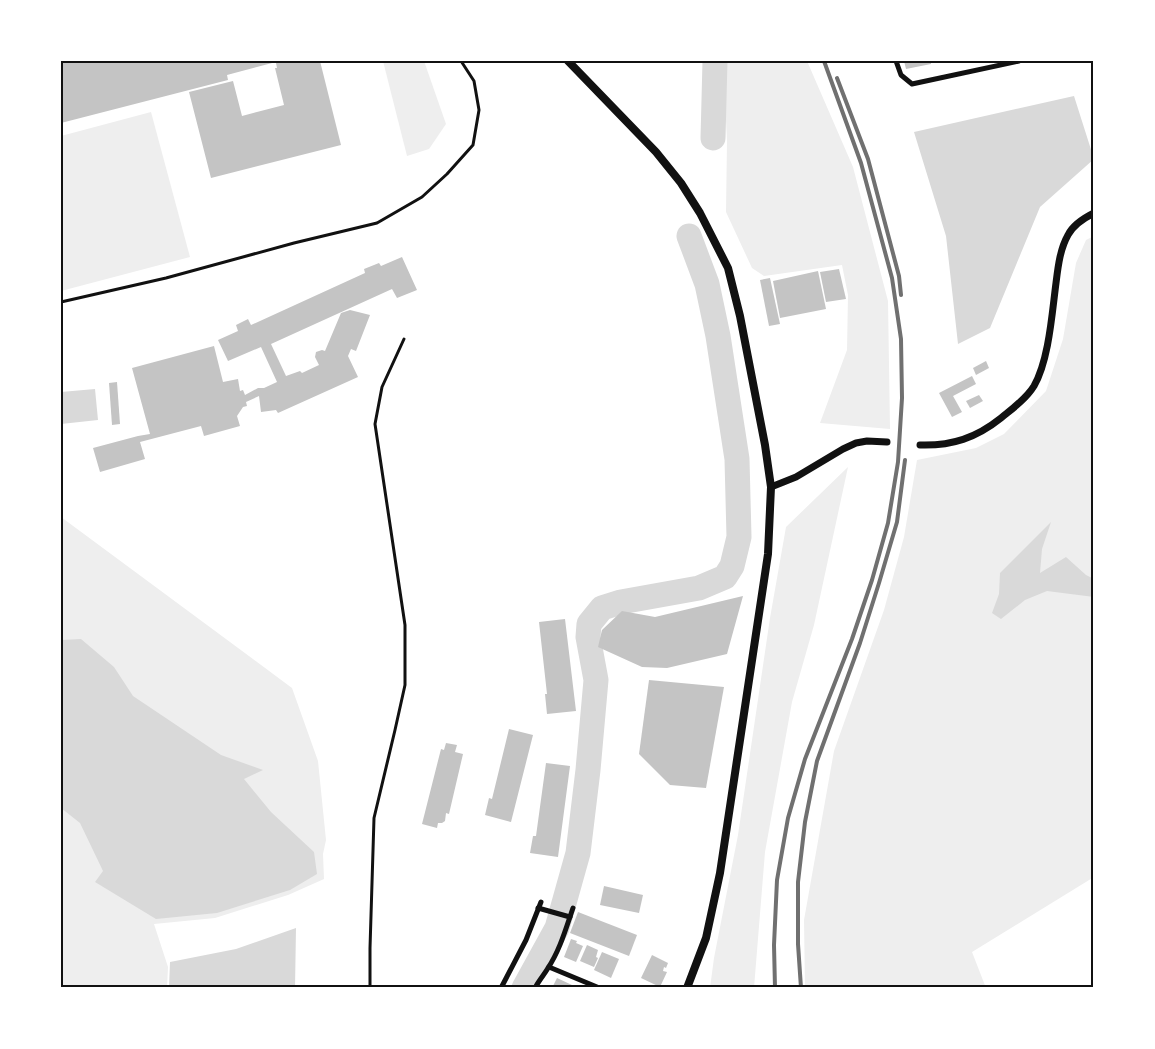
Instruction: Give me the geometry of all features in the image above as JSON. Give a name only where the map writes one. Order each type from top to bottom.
[{"type":"main road","points":[[568,61],[656,152],[681,183],[700,213],[728,268],[740,316],[766,445],[771,487],[768,554],[720,873],[706,938],[687,988]]},
{"type":"street","points":[[896,61],[901,75],[912,84],[1019,61]]},
{"type":"street","points":[[920,445],[934,446],[957,442],[987,429],[1021,401],[1033,387],[1043,366],[1062,250],[1068,234],[1082,220],[1094,213]]},
{"type":"street","points":[[771,487],[796,478],[856,443],[867,441],[887,442]]},
{"type":"street","points":[[501,988],[526,940],[539,905],[570,917]]},
{"type":"street","points":[[535,988],[549,967],[573,908]]},
{"type":"street","points":[[549,967],[597,987]]},
{"type":"lane","points":[[61,302],[166,278],[294,243],[377,223],[422,197],[447,174],[472,145],[479,110],[474,81],[461,61]]},
{"type":"lane","points":[[370,988],[374,818],[405,685],[405,625],[375,424],[382,387],[404,339]]},
{"type":"shaded area","points":[[383,61],[424,61],[446,124],[429,149],[407,156]]},
{"type":"shaded area","points":[[723,61],[807,61],[853,167],[888,301],[890,429],[820,423],[847,350],[848,295],[842,265],[764,276],[752,268],[726,212],[727,141]]},
{"type":"shaded area","points":[[1074,96],[1094,159],[1040,207],[990,328],[958,344],[946,236],[914,132]]},
{"type":"shaded area","points":[[151,112],[190,257],[61,291],[61,136]]},
{"type":"shaded area","points":[[1094,236],[1094,877],[972,952],[986,988],[805,988],[804,920],[834,751],[884,610],[904,537],[917,460],[976,448],[1004,434],[1046,391],[1063,339],[1076,263],[1086,240]]},
{"type":"shaded area","points":[[95,389],[98,420],[61,424],[61,392]]},
{"type":"shaded area","points":[[848,467],[814,625],[792,702],[765,852],[754,988],[710,988],[738,835],[770,618],[786,527]]},
{"type":"shaded area","points":[[61,517],[292,688],[318,761],[326,840],[323,854],[324,879],[288,895],[215,918],[154,924],[168,967],[167,988],[61,988]]},
{"type":"shaded area","points":[[1051,522],[1042,549],[1040,573],[1066,557],[1086,575],[1094,579],[1094,597],[1047,591],[1025,600],[1001,619],[992,613],[999,594],[1000,573]]},
{"type":"shaded area","points":[[81,639],[114,667],[133,696],[221,755],[263,770],[244,779],[271,812],[314,852],[317,874],[290,890],[217,913],[156,919],[95,882],[103,871],[80,823],[61,808],[61,640]]},
{"type":"shaded area","points":[[296,928],[295,988],[169,988],[170,962],[236,949]]},
{"type":"building","points":[[61,61],[276,62],[227,75],[228,80],[61,123]]},
{"type":"building","points":[[283,61],[320,61],[341,145],[211,178],[189,92],[233,81],[242,116],[284,105],[275,68],[277,68],[276,63]]},
{"type":"building","points":[[904,61],[931,61],[931,64],[906,69]]},
{"type":"building","points":[[402,257],[417,290],[397,298],[392,289],[271,344],[286,376],[300,371],[302,373],[319,365],[315,357],[316,352],[325,351],[341,313],[350,310],[370,315],[356,351],[351,349],[348,356],[358,377],[278,413],[276,410],[261,412],[259,396],[246,402],[247,406],[243,407],[237,416],[240,426],[204,436],[201,426],[140,442],[145,459],[100,472],[93,448],[150,434],[132,368],[214,346],[223,382],[238,379],[240,391],[243,390],[245,395],[258,388],[264,388],[277,382],[261,347],[228,361],[218,340],[238,331],[236,325],[248,319],[251,325],[365,273],[364,269],[379,263],[381,266]]},
{"type":"building","points":[[839,269],[846,299],[826,302],[820,272]]},
{"type":"building","points":[[818,271],[826,309],[780,318],[773,281]]},
{"type":"building","points":[[770,278],[780,324],[769,326],[760,280]]},
{"type":"building","points":[[986,361],[989,368],[976,375],[973,368]]},
{"type":"building","points":[[972,376],[976,384],[953,396],[962,412],[952,417],[939,393]]},
{"type":"building","points":[[117,382],[120,424],[112,425],[109,383]]},
{"type":"building","points":[[979,395],[983,401],[970,408],[966,401]]},
{"type":"building","points":[[743,596],[727,654],[667,668],[642,667],[598,647],[602,630],[622,611],[655,617]]},
{"type":"building","points":[[565,619],[576,711],[547,714],[545,694],[547,694],[539,622]]},
{"type":"building","points":[[649,680],[724,687],[706,788],[670,785],[639,754]]},
{"type":"building","points":[[509,729],[533,735],[511,822],[485,815],[489,798],[492,799]]},
{"type":"building","points":[[446,743],[457,745],[455,752],[463,754],[449,814],[446,813],[445,821],[438,823],[437,828],[422,824],[441,749],[444,750]]},
{"type":"building","points":[[546,763],[570,766],[558,857],[530,853],[533,836],[536,836]]},
{"type":"building","points":[[604,886],[643,895],[639,913],[600,905]]},
{"type":"building","points":[[578,912],[637,935],[629,956],[570,933]]},
{"type":"building","points":[[571,939],[583,946],[576,962],[564,957]]},
{"type":"building","points":[[587,945],[598,950],[596,957],[598,958],[594,967],[580,961]]},
{"type":"building","points":[[602,952],[619,959],[611,978],[594,970]]},
{"type":"building","points":[[652,955],[668,963],[666,968],[664,967],[663,971],[667,972],[660,987],[641,978]]},
{"type":"building","points":[[557,978],[572,985],[571,988],[552,988]]},
{"type":"waterway","points":[[713,138],[715,61]]},
{"type":"waterway","points":[[524,988],[557,928],[578,853],[596,680],[588,637],[589,624],[602,608],[621,602],[699,588],[725,577],[732,566],[739,537],[737,459],[718,336],[707,284],[689,236]]},
{"type":"railway","points":[[775,988],[774,945],[777,880],[788,818],[805,759],[852,639],[872,580],[888,523],[898,462],[902,398],[901,339],[892,278],[861,163],[824,61]]},
{"type":"railway","points":[[837,78],[868,159],[899,276],[901,295]]},
{"type":"railway","points":[[801,988],[798,944],[798,882],[805,822],[817,761],[860,643],[897,522],[905,460]]}]
